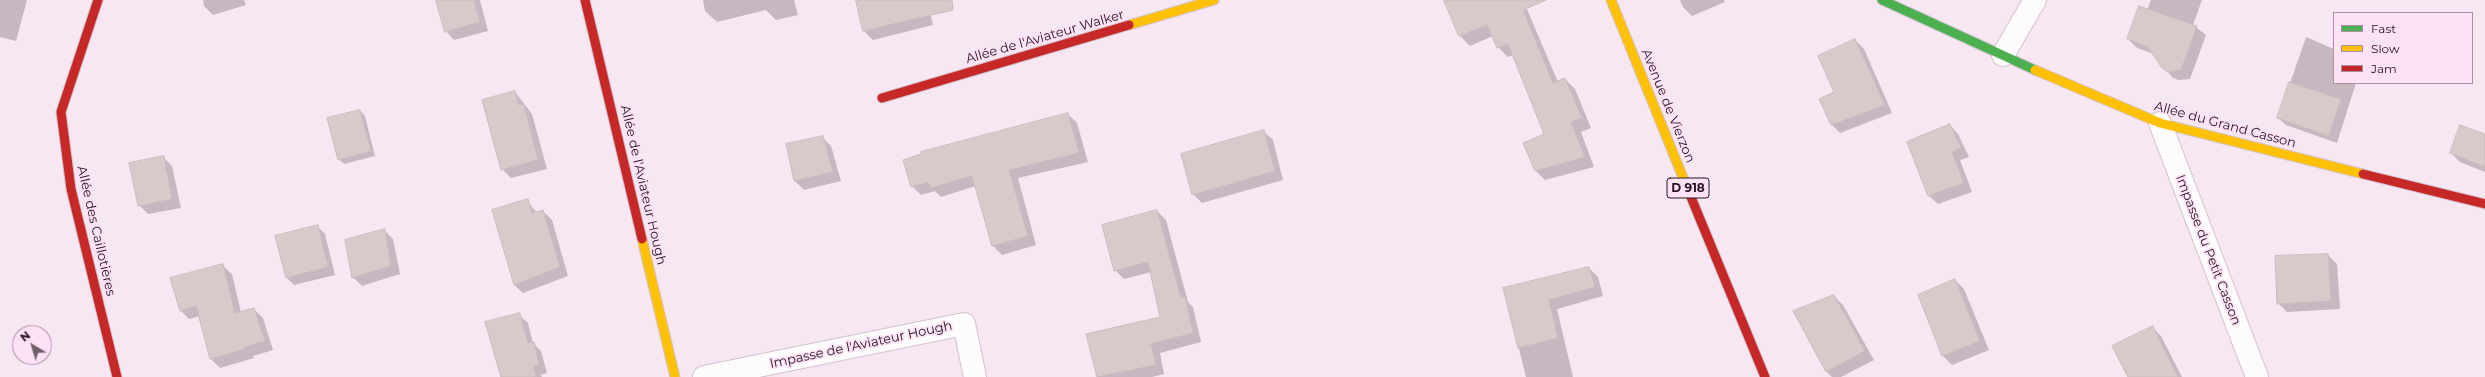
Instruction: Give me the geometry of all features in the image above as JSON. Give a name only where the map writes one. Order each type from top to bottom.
[{"type":"street","name":"Allée des Caillotières","points":[[98,0],[61,112],[71,189],[118,377]]},
{"type":"street","name":"Allée de l'Aviateur Hough","points":[[585,0],[675,377]]},
{"type":"street","name":"Allée de l'Aviateur Walker","points":[[882,98],[1214,0]]},
{"type":"street","name":"Avenue de Vierzon","points":[[1611,0],[1765,377]]},
{"type":"street","name":"Allée du Grand Casson","points":[[1882,0],[2003,55],[2160,123],[2485,204]]},
{"type":"street","points":[[2003,55],[2035,0]]},
{"type":"street","name":"Impasse du Petit Casson","points":[[2160,123],[2257,377]]},
{"type":"street","name":"Impasse de l'Aviateur Hough","points":[[704,377],[964,324],[976,377]]},
{"type":"building","points":[[436,0],[474,0],[480,22],[445,32]]},
{"type":"building","points":[[856,0],[952,0],[953,10],[863,31]]},
{"type":"building","points":[[1444,0],[1546,0],[1523,10],[1553,83],[1565,78],[1582,118],[1571,122],[1585,157],[1535,171],[1523,143],[1544,134],[1508,44],[1497,48],[1487,25],[1459,36]]},
{"type":"building","points":[[2139,6],[2197,26],[2181,70],[2168,72],[2162,68],[2148,47],[2127,39]]},
{"type":"building","points":[[1855,39],[1885,105],[1831,125],[1819,99],[1834,92],[1818,56]]},
{"type":"building","points":[[2289,82],[2341,99],[2329,136],[2277,118]]},
{"type":"building","points":[[515,91],[519,105],[524,104],[538,160],[501,170],[482,100]]},
{"type":"building","points":[[360,110],[371,151],[338,160],[327,118]]},
{"type":"building","points":[[1068,113],[1079,153],[1009,170],[1028,236],[992,246],[972,176],[931,188],[928,182],[911,187],[903,160],[921,154],[921,152]]},
{"type":"building","points":[[1950,124],[1961,148],[1952,152],[1964,183],[1928,196],[1907,142]]},
{"type":"building","points":[[2460,125],[2485,134],[2485,167],[2450,153]]},
{"type":"building","points":[[1264,130],[1275,171],[1192,195],[1181,154]]},
{"type":"building","points":[[823,136],[833,172],[794,181],[786,144]]},
{"type":"building","points":[[164,156],[172,199],[138,206],[129,163]]},
{"type":"building","points":[[528,199],[532,213],[543,210],[560,267],[514,285],[492,210]]},
{"type":"building","points":[[1157,210],[1181,298],[1185,297],[1193,333],[1151,344],[1156,365],[1097,377],[1086,334],[1160,317],[1148,262],[1114,271],[1102,225]]},
{"type":"building","points":[[318,225],[328,267],[286,278],[275,236]]},
{"type":"building","points":[[385,229],[391,266],[352,278],[345,240]]},
{"type":"building","points":[[2328,254],[2331,301],[2277,304],[2275,256]]},
{"type":"building","points":[[223,264],[235,313],[254,308],[265,341],[245,347],[245,349],[210,359],[196,306],[180,311],[170,278]]},
{"type":"building","points":[[1589,267],[1595,287],[1549,300],[1558,338],[1518,348],[1503,288]]},
{"type":"building","points":[[1955,279],[1980,341],[1942,356],[1918,295]]},
{"type":"building","points":[[1834,295],[1865,351],[1826,372],[1793,311]]},
{"type":"building","points":[[520,313],[528,343],[534,342],[539,365],[534,367],[536,377],[501,377],[485,322]]},
{"type":"building","points":[[2153,326],[2178,377],[2128,377],[2112,346]]},
{"type":"traffic: fast","points":[[1882,0],[2035,70]]},
{"type":"traffic: slow","points":[[1129,25],[1214,0]]},
{"type":"traffic: slow","points":[[1611,0],[1686,185]]},
{"type":"traffic: slow","points":[[2035,70],[2160,123],[2363,174]]},
{"type":"traffic: slow","points":[[642,239],[675,377]]},
{"type":"traffic: jam","points":[[98,0],[61,112],[71,189],[117,377]]},
{"type":"traffic: jam","points":[[585,0],[642,239]]},
{"type":"traffic: jam","points":[[882,98],[1129,25]]},
{"type":"traffic: jam","points":[[2363,174],[2485,204]]},
{"type":"traffic: jam","points":[[1686,185],[1765,377]]}]
